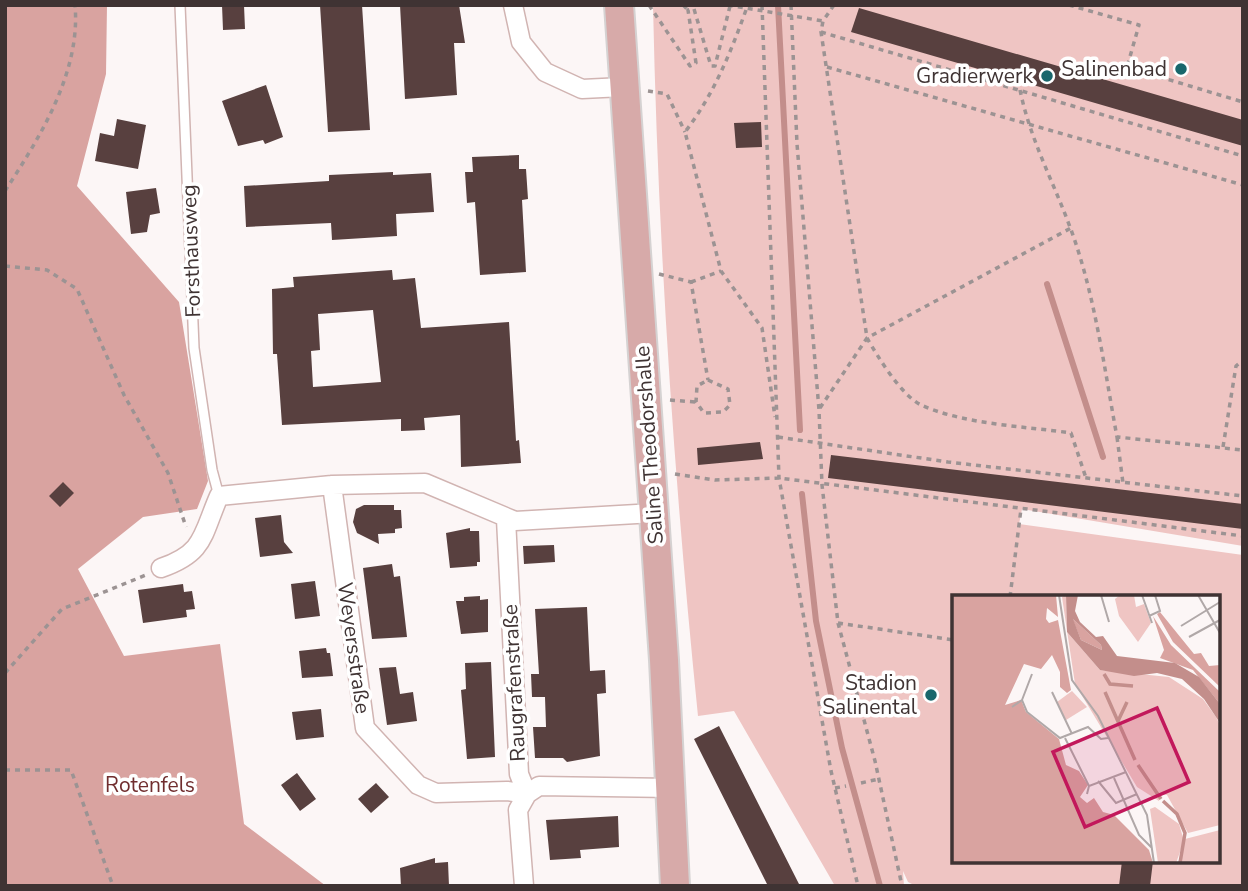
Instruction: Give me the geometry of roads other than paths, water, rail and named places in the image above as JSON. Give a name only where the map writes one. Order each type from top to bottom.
[{"type":"main road","name":"Saline Theodorshalle","points":[[619,5],[654,513],[675,886]]},
{"type":"street","points":[[513,5],[521,42],[545,72],[582,89],[623,87]]},
{"type":"street","points":[[161,568],[181,561],[195,552],[219,496],[331,485],[425,483],[506,519],[654,513]]},
{"type":"street","name":"Weyersstraße","points":[[331,485],[365,728],[418,786],[436,793],[507,791],[527,794],[539,786],[671,788]]},
{"type":"street","name":"Raugrafenstraße","points":[[506,519],[519,774],[527,794],[518,810],[524,886]]},
{"type":"lane","name":"Forsthausweg","points":[[180,5],[194,348],[209,457],[219,496]]},
{"type":"waterway","points":[[778,5],[800,430]]},
{"type":"waterway","points":[[1047,284],[1103,457]]},
{"type":"waterway","points":[[802,494],[816,621],[842,748],[880,886]]},
{"type":"place","name":"Salinenbad","points":[[1181,69]]},
{"type":"place","name":"Gradierwerk","points":[[1047,76]]},
{"type":"place","name":"Stadion Salinental","points":[[931,695]]},
{"type":"park label","name":"Rotenfels","points":[[150,785]]}]
